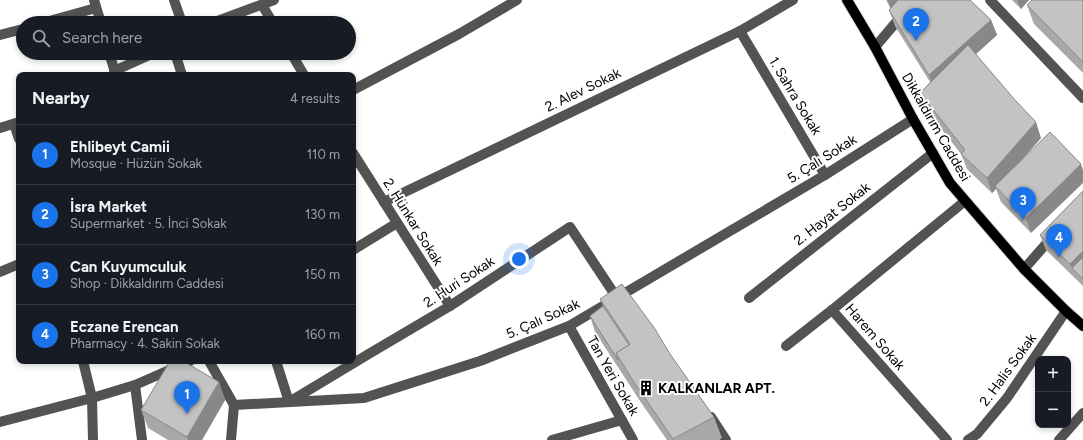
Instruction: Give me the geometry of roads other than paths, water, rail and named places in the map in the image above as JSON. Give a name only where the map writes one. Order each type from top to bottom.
[{"type":"main road","name":"Dikkaldırım Caddesi","points":[[847,0],[875,47],[913,119],[950,183],[1024,269],[1083,326]]},
{"type":"street","points":[[174,0],[180,16]]},
{"type":"street","points":[[230,16],[274,0]]},
{"type":"street","points":[[356,88],[459,34],[517,0]]},
{"type":"street","name":"2. Alev Sokak","points":[[384,202],[740,31],[793,0]]},
{"type":"street","points":[[875,47],[915,0]]},
{"type":"street","points":[[990,0],[1083,98]]},
{"type":"street","points":[[62,16],[95,4],[99,16]]},
{"type":"street","points":[[262,4],[269,16]]},
{"type":"street","points":[[0,35],[16,30]]},
{"type":"street","name":"1. Sahra Sokak","points":[[740,31],[825,175]]},
{"type":"street","points":[[111,60],[115,72]]},
{"type":"street","points":[[117,72],[140,60]]},
{"type":"street","points":[[177,60],[181,72]]},
{"type":"street","points":[[295,60],[302,72]]},
{"type":"street","name":"5. Çalı Sokak","points":[[234,405],[364,398],[480,362],[569,326],[617,298],[628,296],[913,119]]},
{"type":"street","points":[[0,128],[16,123]]},
{"type":"street","name":"2. Hayat Sokak","points":[[749,298],[933,153]]},
{"type":"street","name":"2. Hünkar Sokak","points":[[356,158],[450,306]]},
{"type":"street","name":"Harem Sokak","points":[[947,440],[832,310],[965,201]]},
{"type":"street","points":[[356,248],[397,223]]},
{"type":"street","name":"2. Huri Sokak","points":[[356,362],[450,306],[570,227],[617,298]]},
{"type":"street","points":[[1024,269],[1058,229]]},
{"type":"street","points":[[0,272],[16,265]]},
{"type":"street","points":[[786,346],[832,310]]},
{"type":"street","name":"2. Halis Sokak","points":[[968,440],[977,434],[1007,398],[1066,311]]},
{"type":"street","name":"Tan Yeri Sokak","points":[[569,326],[633,440]]},
{"type":"street","points":[[84,364],[92,398],[93,440]]},
{"type":"street","points":[[0,422],[135,385],[183,364]]},
{"type":"street","points":[[211,364],[234,405],[231,440]]},
{"type":"street","points":[[277,364],[289,402]]},
{"type":"street","name":"2. Huri Sokak","points":[[289,402],[352,364]]},
{"type":"street","points":[[135,385],[142,440]]},
{"type":"street","points":[[705,408],[726,440]]},
{"type":"street","points":[[1059,440],[1083,413]]},
{"type":"street","points":[[552,440],[622,420]]},
{"type":"place","name":"İsra Market","points":[[916,41]]},
{"type":"place","name":"Can Kuyumculuk","points":[[1023,220]]},
{"type":"place","name":"Eczane Erencan","points":[[1059,257]]},
{"type":"place","name":"KALKANLAR APT.","points":[[646,388]]},
{"type":"place","name":"Ehlibeyt Camii","points":[[187,414]]}]
